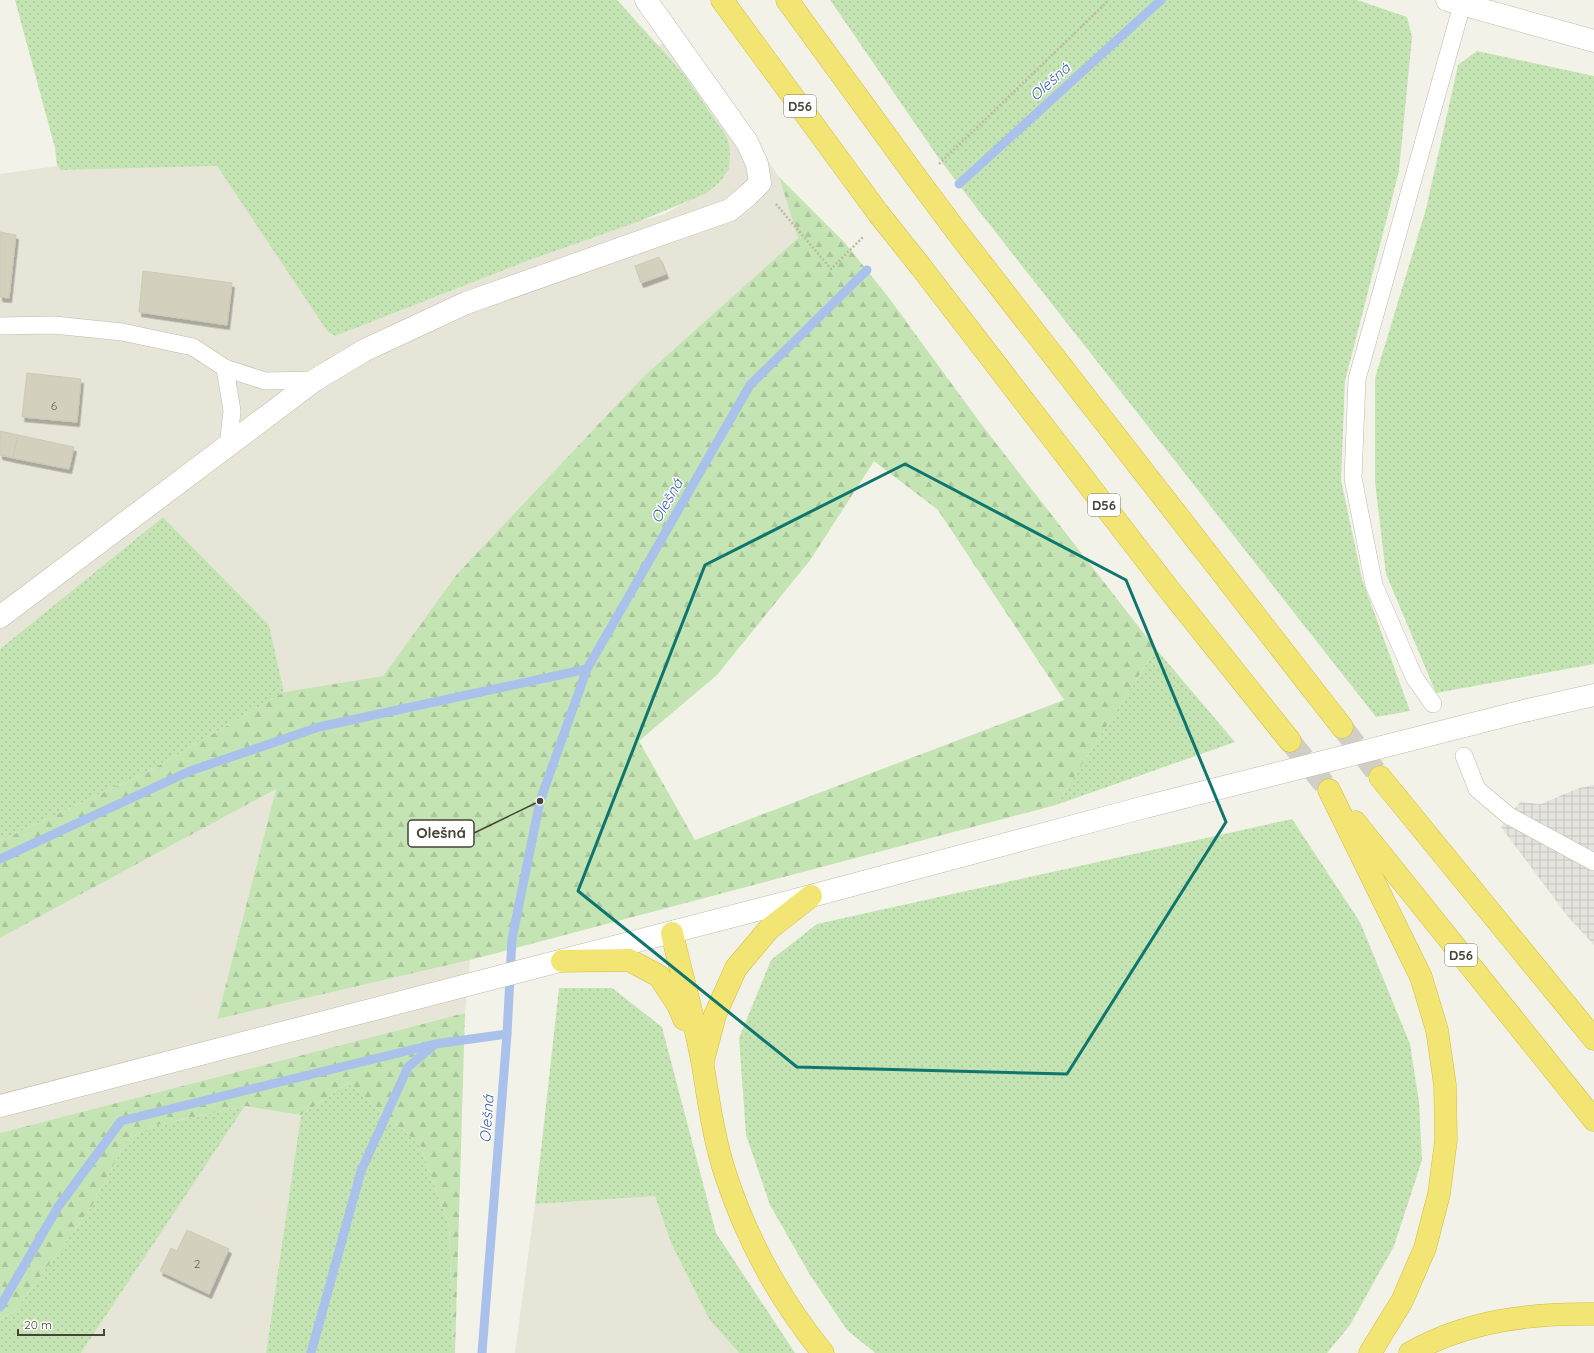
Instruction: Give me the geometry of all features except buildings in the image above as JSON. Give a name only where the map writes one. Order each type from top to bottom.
[{"type":"highway","name":"D56","points":[[722,0],[878,213],[1167,587],[1290,740]]},
{"type":"highway","points":[[786,0],[957,232],[1342,727]]},
{"type":"highway","points":[[1380,777],[1594,1039]]},
{"type":"highway","name":"D56","points":[[1370,1353],[1402,1301],[1425,1248],[1439,1194],[1446,1140],[1445,1085],[1437,1030],[1421,977],[1330,790],[1594,1120]]},
{"type":"highway","points":[[703,1064],[715,1015],[736,968],[769,929],[812,896]]},
{"type":"highway","points":[[672,932],[703,1064],[711,1119],[725,1174],[745,1227],[770,1278],[802,1326],[823,1353]]},
{"type":"highway","points":[[562,961],[629,960],[659,976],[678,1005],[703,1064]]},
{"type":"highway","points":[[1410,1353],[1430,1341],[1456,1331],[1484,1324],[1540,1315],[1594,1314]]},
{"type":"street","points":[[0,617],[228,447],[315,380],[365,350],[466,303],[730,210],[748,196],[760,183],[757,164],[747,142],[646,0]]},
{"type":"street","points":[[1454,3],[1594,41]]},
{"type":"street","points":[[0,1106],[812,896],[1145,807],[1528,710],[1594,695]]},
{"type":"lane","points":[[1433,704],[1414,677],[1374,585],[1353,478],[1357,379],[1454,3]]},
{"type":"lane","points":[[0,326],[54,325],[122,332],[193,348],[225,368],[265,381],[315,380]]},
{"type":"lane","points":[[225,368],[232,411],[228,447]]},
{"type":"lane","points":[[1464,756],[1477,789],[1509,816],[1594,862]]},
{"type":"highlighted area","points":[[905,464],[1126,580],[1226,822],[1067,1074],[797,1067],[578,891],[705,565]]},
{"type":"shaded area","points":[[682,31],[779,177],[798,238],[644,376],[457,574],[383,676],[284,692],[269,625],[163,517],[0,649],[0,174],[57,166],[61,170],[217,166],[327,331],[335,336],[527,261],[640,221],[665,214],[686,202],[705,194],[727,137],[683,73],[658,46]]},
{"type":"shaded area","points":[[1594,785],[1594,945],[1569,918],[1501,827],[1520,802],[1541,804],[1579,788]]},
{"type":"shaded area","points":[[276,789],[217,1019],[470,960],[465,1013],[0,1133],[0,938]]},
{"type":"shaded area","points":[[245,1106],[301,1115],[266,1353],[81,1353]]},
{"type":"shaded area","points":[[655,1195],[671,1243],[709,1319],[739,1353],[515,1353],[535,1204]]},
{"type":"green space","points":[[15,0],[617,0],[683,73],[727,137],[730,150],[729,169],[719,183],[705,194],[640,221],[527,261],[335,336],[327,331],[217,166],[61,170],[57,166],[55,148]]},
{"type":"green space","points":[[830,0],[1357,0],[1407,17],[1412,37],[1399,171],[1345,381],[1341,480],[1362,579],[1410,711],[1376,717],[979,211],[938,157]]},
{"type":"green space","points":[[1477,51],[1594,76],[1594,664],[1436,693],[1386,574],[1375,482],[1375,378],[1426,209],[1458,65]]},
{"type":"green space","points":[[779,177],[845,243],[889,298],[981,424],[1156,649],[1056,805],[470,960],[217,1019],[276,789],[0,938],[0,841],[153,769],[284,692],[383,676],[457,574],[644,376],[798,238]],"holes":[[[874,461],[938,510],[1064,700],[695,840],[639,741],[717,675],[811,559]]]},
{"type":"green space","points":[[163,517],[269,625],[284,692],[153,769],[0,841],[0,649]]},
{"type":"green space","points":[[1156,649],[1235,742],[1056,805]]},
{"type":"green space","points":[[1292,819],[1360,922],[1410,1044],[1419,1102],[1422,1160],[1394,1246],[1350,1325],[1327,1353],[875,1353],[847,1330],[810,1275],[770,1205],[746,1135],[739,1038],[771,960],[817,924]]},
{"type":"green space","points":[[559,988],[612,988],[662,1027],[716,1233],[795,1353],[739,1353],[709,1319],[671,1243],[655,1196],[535,1204]]},
{"type":"green space","points":[[465,1013],[455,1353],[453,1353],[449,1226],[420,1145],[348,1083],[301,1115],[245,1106],[153,1126],[127,1140],[92,1206],[14,1312],[0,1319],[0,1133]]},
{"type":"green space","points":[[348,1083],[420,1145],[449,1226],[453,1353],[266,1353],[301,1115]]},
{"type":"green space","points":[[245,1106],[81,1353],[0,1353],[0,1319],[14,1312],[92,1206],[127,1140],[153,1126]]},
{"type":"waterway","name":"Olešná","points":[[959,184],[1161,0]]},
{"type":"waterway","name":"Olešná","points":[[482,1353],[507,1034],[512,939],[540,801],[587,669],[750,385],[867,270]]},
{"type":"waterway","points":[[0,859],[190,771],[319,727],[587,669]]},
{"type":"waterway","points":[[0,1307],[58,1207],[121,1121],[435,1044],[507,1034]]},
{"type":"waterway","points":[[311,1353],[361,1171],[408,1067],[434,1045]]},
{"type":"tunnel","points":[[1342,727],[1380,777]]},
{"type":"tunnel","points":[[1290,741],[1329,790]]},
{"type":"place","name":"Olešná","points":[[540,801]]}]
